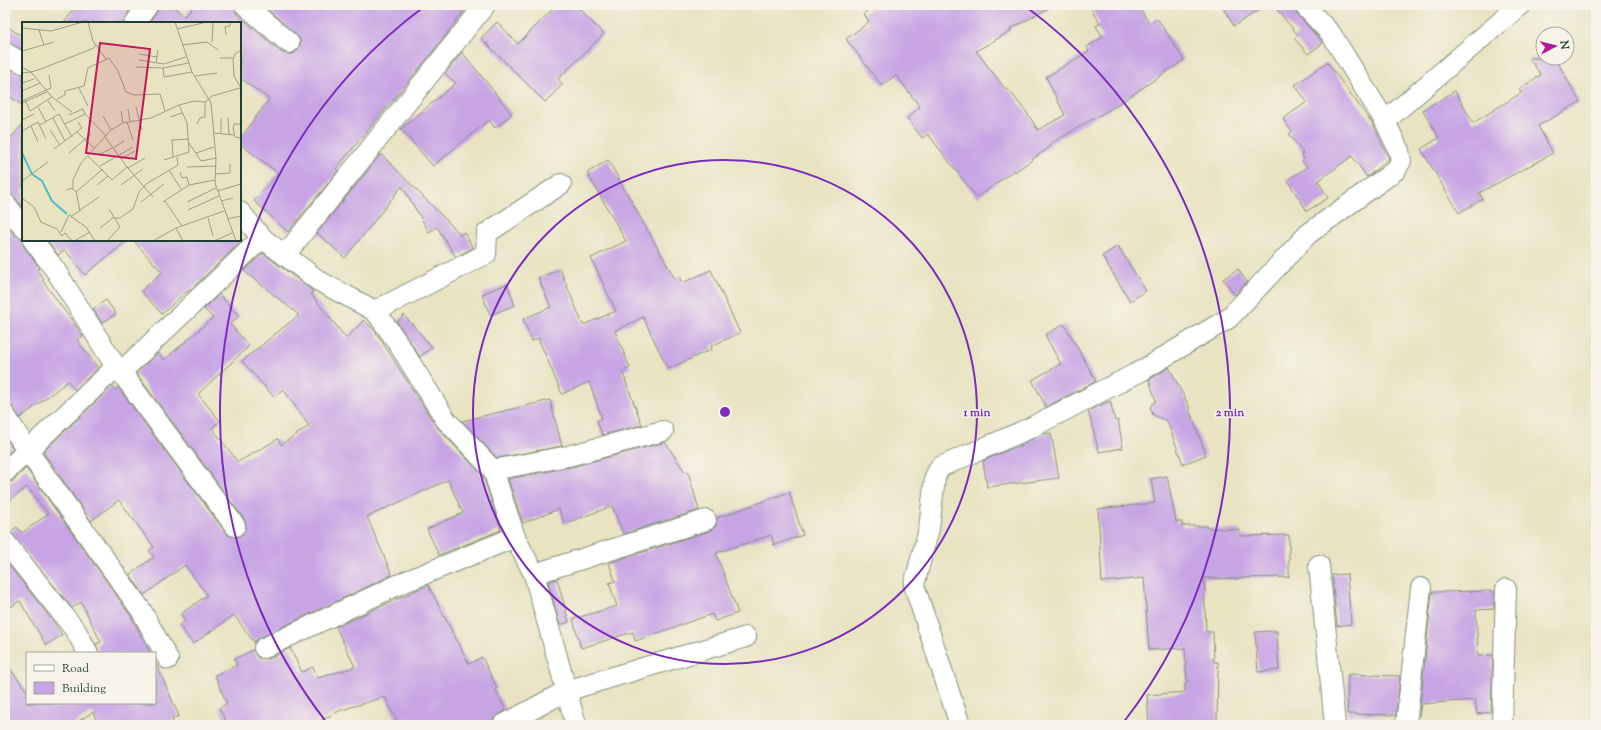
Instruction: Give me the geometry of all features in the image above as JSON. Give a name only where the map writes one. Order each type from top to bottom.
[{"type":"street","points":[[136,22],[148,5]]},
{"type":"street","points":[[245,5],[289,43]]},
{"type":"street","points":[[285,255],[485,5]]},
{"type":"street","points":[[960,725],[914,585],[929,529],[935,477],[940,467],[1030,428],[1141,371],[1229,318],[1308,234],[1396,170],[1401,161],[1399,151],[1385,121],[1331,34],[1304,5]]},
{"type":"street","points":[[1385,121],[1520,5]]},
{"type":"street","points":[[5,53],[22,62]]},
{"type":"street","points":[[375,312],[486,254],[486,233],[561,184]]},
{"type":"street","points":[[241,213],[262,238],[319,281],[375,312],[396,340],[446,420],[493,470],[516,537],[534,574],[576,725]]},
{"type":"street","points":[[5,472],[27,450],[118,370],[262,238]]},
{"type":"street","points":[[34,241],[56,271],[118,370],[235,526]]},
{"type":"street","points":[[5,415],[27,450],[141,610],[168,659]]},
{"type":"street","points":[[493,470],[568,456],[663,431]]},
{"type":"street","points":[[534,574],[706,520]]},
{"type":"street","points":[[264,648],[402,583],[516,537]]},
{"type":"street","points":[[5,542],[76,630],[87,652]]},
{"type":"street","points":[[1319,565],[1335,725]]},
{"type":"street","points":[[1406,725],[1420,588]]},
{"type":"street","points":[[1502,725],[1506,589]]},
{"type":"street","points":[[503,725],[566,691],[746,637]]},
{"type":"building","points":[[77,5],[121,5],[129,12],[124,22],[65,22]]},
{"type":"building","points":[[159,5],[171,5],[185,16],[194,5],[234,5],[237,14],[281,52],[293,54],[298,50],[300,39],[263,5],[469,5],[427,59],[336,169],[338,171],[288,232],[254,201],[278,173],[241,145],[241,138],[269,99],[241,79],[241,22],[150,22],[157,12]]},
{"type":"building","points":[[557,5],[575,5],[604,34],[558,79],[563,84],[545,102],[481,38],[497,22],[518,44]]},
{"type":"building","points":[[875,5],[997,5],[1001,11],[1012,5],[1055,5],[1010,29],[1011,31],[976,51],[1006,90],[1008,89],[1027,113],[1038,130],[1065,115],[1046,77],[1089,51],[1087,47],[1103,37],[1096,26],[1100,23],[1089,5],[1138,5],[1149,23],[1157,18],[1184,60],[1117,105],[1050,144],[1051,146],[1015,172],[1014,170],[977,198],[928,134],[922,138],[907,118],[920,107],[896,75],[882,86],[846,39],[869,22],[864,14]]},
{"type":"building","points":[[1221,5],[1267,5],[1234,26]]},
{"type":"building","points":[[1273,5],[1293,5],[1296,13],[1323,43],[1308,54],[1294,38],[1298,35]]},
{"type":"building","points":[[5,25],[22,36],[22,50],[5,42]]},
{"type":"building","points":[[462,52],[512,114],[495,128],[489,120],[433,166],[401,129],[456,83],[445,74]]},
{"type":"building","points":[[1529,58],[1535,58],[1535,66],[1560,66],[1580,102],[1538,126],[1553,153],[1479,193],[1483,199],[1459,213],[1421,149],[1439,138],[1423,110],[1455,91],[1473,123],[1521,93],[1519,89],[1541,75]]},
{"type":"building","points":[[1327,62],[1373,124],[1389,159],[1367,177],[1352,156],[1318,181],[1328,198],[1307,211],[1287,180],[1307,167],[1302,161],[1304,159],[1301,154],[1303,153],[1289,134],[1292,132],[1283,119],[1307,102],[1295,85]]},
{"type":"building","points":[[5,66],[22,74],[22,105],[5,93]]},
{"type":"building","points":[[22,125],[22,207],[14,196],[5,192],[5,144]]},
{"type":"building","points":[[381,154],[461,235],[464,232],[473,248],[456,257],[437,227],[429,232],[402,186],[345,258],[317,233]]},
{"type":"building","points":[[608,160],[675,279],[679,276],[682,283],[711,270],[740,333],[711,346],[712,349],[668,369],[643,317],[615,331],[630,368],[622,371],[642,425],[602,435],[597,421],[602,418],[589,382],[562,394],[538,338],[532,341],[523,319],[551,307],[538,278],[560,269],[583,325],[616,311],[591,258],[626,241],[587,173]]},
{"type":"building","points":[[5,222],[14,234],[22,238],[24,247],[40,268],[37,270],[44,279],[42,280],[83,336],[77,340],[98,368],[75,390],[68,381],[20,418],[14,409],[5,404]]},
{"type":"building","points":[[243,240],[188,292],[187,291],[162,314],[141,291],[162,272],[134,241]]},
{"type":"building","points":[[48,241],[127,241],[85,275],[65,250],[58,255]]},
{"type":"building","points":[[1118,246],[1146,291],[1130,301],[1102,256]]},
{"type":"building","points":[[263,253],[313,291],[311,294],[346,338],[364,320],[375,331],[436,426],[483,476],[501,530],[439,555],[427,529],[463,513],[448,480],[367,517],[392,575],[259,638],[254,642],[234,615],[193,644],[179,625],[185,621],[181,614],[207,595],[185,565],[144,595],[130,574],[154,557],[149,551],[154,547],[119,500],[91,521],[43,452],[112,386],[115,390],[118,387],[226,533],[230,536],[236,537],[242,535],[246,525],[244,519],[136,373],[158,353],[164,360],[213,318],[204,309],[219,294],[239,316],[230,324],[249,346],[198,394],[220,421],[212,428],[238,462],[278,439],[281,445],[309,426],[283,389],[274,397],[242,361],[299,315],[244,271]]},
{"type":"building","points":[[1238,269],[1247,282],[1235,295],[1223,279]]},
{"type":"building","points":[[507,284],[515,305],[490,315],[482,294]]},
{"type":"building","points":[[106,300],[116,314],[102,323],[93,309]]},
{"type":"building","points":[[404,315],[432,347],[420,357],[397,322]]},
{"type":"building","points":[[1064,324],[1096,381],[1046,407],[1032,380],[1061,364],[1045,335]]},
{"type":"building","points":[[1169,367],[1190,408],[1189,409],[1206,455],[1183,464],[1167,421],[1153,415],[1150,406],[1156,401],[1149,380]]},
{"type":"building","points":[[550,400],[562,446],[497,458],[462,421]]},
{"type":"building","points":[[1110,401],[1115,421],[1118,420],[1123,448],[1099,452],[1088,411]]},
{"type":"building","points":[[1051,433],[1059,478],[987,487],[983,461],[1012,448],[1022,447],[1021,444],[1043,434]]},
{"type":"building","points":[[5,437],[13,449],[5,456]]},
{"type":"building","points":[[665,442],[685,472],[688,471],[699,510],[623,534],[612,506],[564,524],[559,509],[523,523],[508,479],[571,467]]},
{"type":"building","points":[[26,468],[131,616],[149,652],[99,652],[96,644],[101,642],[81,602],[72,608],[10,532],[17,527],[22,533],[48,514],[27,487],[5,504],[5,483],[13,481]]},
{"type":"building","points":[[1167,476],[1176,522],[1182,522],[1182,526],[1207,526],[1207,528],[1240,530],[1240,536],[1289,535],[1289,577],[1238,579],[1204,578],[1206,632],[1213,632],[1214,662],[1218,662],[1217,725],[1149,725],[1147,695],[1185,692],[1185,683],[1187,683],[1185,648],[1149,650],[1144,578],[1102,582],[1098,509],[1155,503],[1151,479]]},
{"type":"building","points":[[789,492],[803,535],[774,545],[771,535],[716,553],[738,613],[715,621],[712,614],[635,641],[633,632],[581,648],[573,619],[617,606],[609,583],[615,581],[609,563],[709,531],[715,527],[717,518]]},
{"type":"building","points":[[5,560],[53,621],[62,635],[46,645],[20,601],[5,610]]},
{"type":"building","points":[[1347,574],[1351,624],[1337,626],[1332,575]]},
{"type":"building","points":[[557,579],[569,622],[560,625],[548,582]]},
{"type":"building","points":[[428,585],[469,664],[482,657],[497,688],[495,689],[506,710],[493,719],[492,725],[399,725],[385,697],[341,710],[312,725],[228,725],[219,708],[227,704],[215,675],[237,665],[234,659],[253,650],[258,658],[269,659],[290,648],[302,672],[313,667],[318,678],[355,667],[336,627]]},
{"type":"building","points":[[1494,591],[1494,609],[1476,610],[1478,656],[1493,655],[1491,712],[1477,714],[1475,700],[1421,704],[1419,716],[1432,592]]},
{"type":"building","points":[[1277,631],[1279,670],[1258,672],[1255,632]]},
{"type":"building","points":[[5,662],[26,690],[26,704],[156,704],[156,663],[179,716],[172,719],[174,725],[98,725],[93,712],[72,725],[5,725]]},
{"type":"building","points":[[1348,674],[1400,676],[1396,715],[1347,714]]}]
